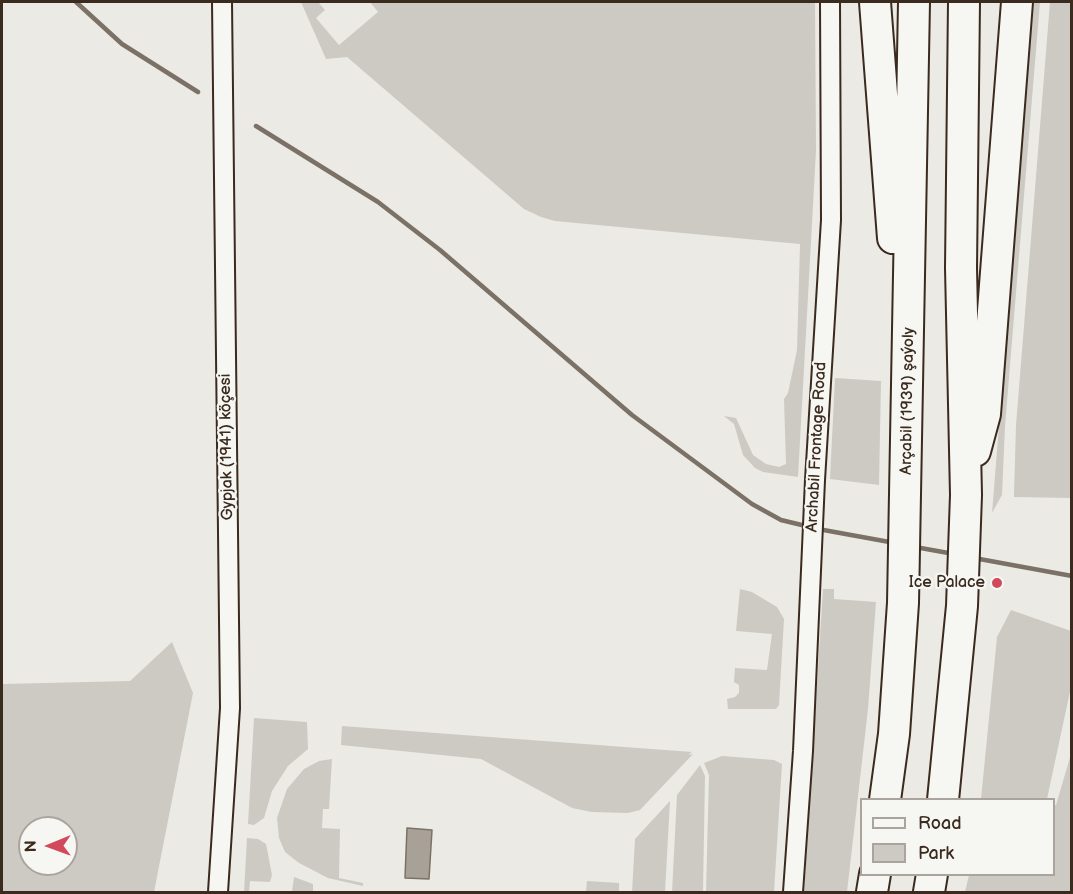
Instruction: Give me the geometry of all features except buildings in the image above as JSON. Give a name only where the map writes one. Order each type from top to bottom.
[{"type":"main road","points":[[875,2],[896,267],[906,483]]},
{"type":"main road","name":"Arçabil (1939) şaýoly","points":[[885,798],[894,734],[903,603],[914,2]]},
{"type":"main road","points":[[943,798],[962,606],[966,491],[961,268],[964,2]]},
{"type":"main road","points":[[966,491],[985,414],[1017,2]]},
{"type":"main road","points":[[872,892],[875,876]]},
{"type":"main road","points":[[929,892],[932,876]]},
{"type":"street","name":"Gypjak (1941) köçesi","points":[[218,892],[231,708],[222,2]]},
{"type":"street","name":"Archabil Frontage Road","points":[[793,892],[803,751],[815,480],[831,220],[830,2]]},
{"type":"green space","points":[[301,2],[318,2],[325,10],[316,18],[339,45],[378,12],[370,2],[815,2],[816,151],[798,477],[763,472],[755,468],[743,455],[734,424],[724,416],[736,418],[753,455],[766,464],[779,467],[786,464],[784,399],[788,393],[797,350],[800,244],[555,221],[524,209],[347,57],[326,59]]},
{"type":"green space","points":[[1033,2],[1040,2],[1005,426],[1002,495],[992,513]]},
{"type":"green space","points":[[1050,2],[1072,2],[1071,498],[1014,497],[1016,425]]},
{"type":"green space","points":[[835,378],[881,381],[879,485],[830,479]]},
{"type":"green space","points":[[740,589],[752,592],[777,607],[784,619],[779,705],[776,709],[728,709],[727,699],[739,693],[739,685],[734,682],[735,668],[767,670],[772,634],[736,631]]},
{"type":"green space","points":[[823,589],[834,589],[834,599],[876,602],[868,709],[847,892],[804,892]]},
{"type":"green space","points":[[1011,610],[1071,631],[1071,687],[1047,798],[981,798],[997,637]]},
{"type":"green space","points":[[172,642],[193,693],[154,892],[2,892],[2,684],[130,681]]},
{"type":"green space","points":[[254,718],[307,722],[308,749],[288,766],[272,791],[264,818],[254,825],[248,824]]},
{"type":"green space","points":[[342,726],[692,752],[688,755],[693,754],[640,810],[628,813],[592,812],[572,808],[481,759],[341,745]]},
{"type":"green space","points":[[1071,754],[1071,892],[965,892],[969,876],[1055,876],[1056,805]]},
{"type":"green space","points":[[722,756],[774,760],[782,764],[774,892],[706,892],[709,775],[704,763]]},
{"type":"green space","points":[[332,759],[329,809],[323,809],[322,828],[340,829],[339,878],[363,883],[363,886],[328,878],[299,863],[285,852],[279,838],[277,818],[287,789],[304,769],[319,761]]},
{"type":"green space","points":[[700,765],[705,776],[703,892],[672,892],[677,795]]},
{"type":"green space","points":[[670,801],[665,892],[632,892],[635,839]]},
{"type":"green space","points":[[247,838],[258,839],[266,844],[272,875],[270,882],[250,881],[249,892],[244,892]]},
{"type":"green space","points":[[294,877],[313,884],[313,892],[292,892]]},
{"type":"green space","points":[[587,881],[619,883],[619,892],[586,892]]},
{"type":"shaded area","points":[[407,828],[432,830],[429,879],[405,878]]},
{"type":"waterway","points":[[76,2],[122,44],[198,92]]},
{"type":"waterway","points":[[256,126],[378,202],[440,250],[632,415],[752,504],[781,520],[810,527]]},
{"type":"waterway","points":[[818,529],[895,543]]},
{"type":"waterway","points":[[915,547],[954,554]]},
{"type":"waterway","points":[[974,558],[1072,576]]},
{"type":"place","name":"Ice Palace","points":[[997,583]]}]
